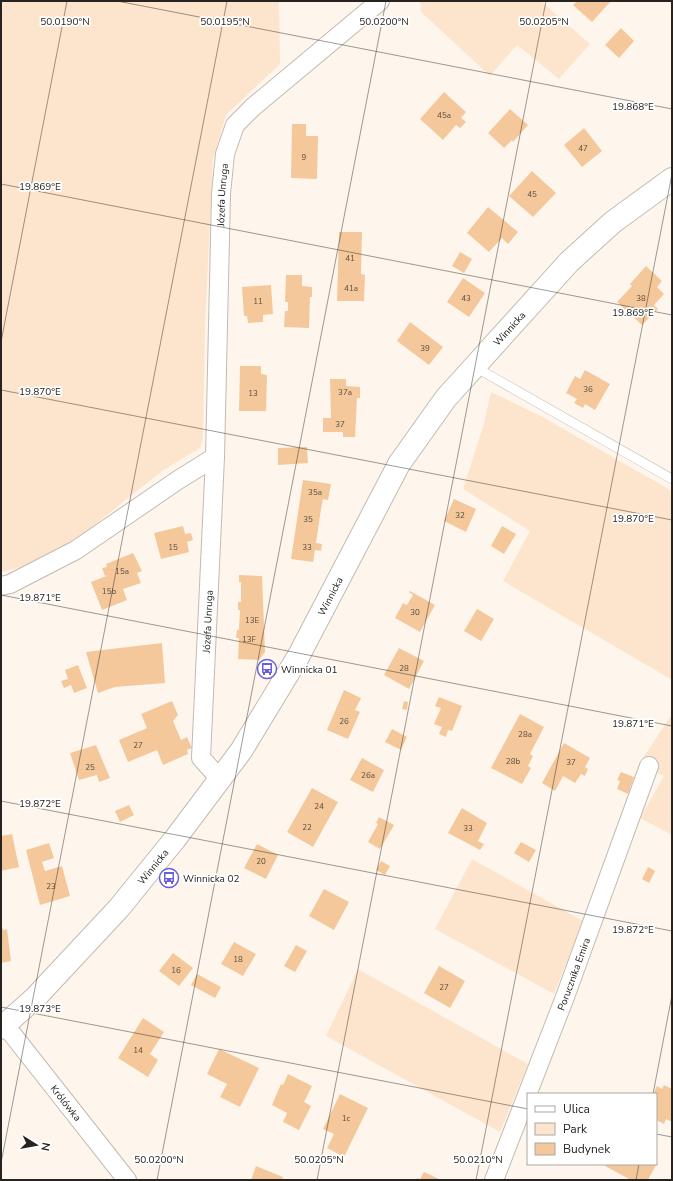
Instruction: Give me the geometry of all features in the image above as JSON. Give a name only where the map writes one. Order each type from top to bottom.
[{"type":"street","name":"Józefa Unruga","points":[[220,779],[201,758],[215,457],[221,194],[225,154],[235,125],[259,102],[380,1]]},
{"type":"street","name":"Winnicka","points":[[3,1027],[35,998],[119,908],[175,839],[220,779],[270,705],[298,657],[399,464],[425,424],[474,366],[569,262],[613,222],[649,194],[672,179]]},
{"type":"street","points":[[1,586],[10,584],[76,550],[178,480],[215,457]]},
{"type":"street","name":"Porucznika Emira","points":[[528,1093],[573,975],[649,766]]},
{"type":"street","name":"Królówka","points":[[3,1027],[127,1180]]},
{"type":"street","name":"Porucznika Emira","points":[[494,1180],[527,1094]]},
{"type":"lane","points":[[474,366],[672,478]]},
{"type":"green space","points":[[1,1],[279,1],[280,64],[226,115],[213,159],[205,327],[203,440],[200,448],[162,471],[78,538],[22,567],[1,572]]},
{"type":"green space","points":[[420,1],[541,1],[590,44],[559,79],[517,45],[490,76],[421,12]]},
{"type":"green space","points":[[491,392],[541,416],[672,491],[672,680],[503,581],[530,531],[463,489],[483,427]]},
{"type":"green space","points":[[672,714],[672,835],[640,818],[664,776],[639,764]]},
{"type":"green space","points":[[472,859],[583,921],[554,994],[435,929]]},
{"type":"green space","points":[[358,969],[528,1064],[500,1132],[326,1036]]},
{"type":"building","points":[[577,1],[611,1],[592,22],[573,5]]},
{"type":"building","points":[[621,28],[634,41],[619,58],[605,45]]},
{"type":"building","points":[[444,92],[466,112],[461,118],[466,122],[460,128],[456,125],[443,140],[420,119]]},
{"type":"building","points":[[510,109],[528,125],[513,142],[512,140],[504,148],[488,133]]},
{"type":"building","points":[[292,124],[306,124],[306,136],[318,136],[317,179],[291,178]]},
{"type":"building","points":[[584,128],[602,151],[582,167],[564,145]]},
{"type":"building","points":[[532,171],[556,193],[533,217],[509,196]]},
{"type":"building","points":[[488,207],[518,232],[508,244],[502,238],[489,252],[467,233]]},
{"type":"building","points":[[339,232],[362,232],[361,274],[365,275],[364,301],[337,301]]},
{"type":"building","points":[[460,252],[472,259],[464,273],[452,266]]},
{"type":"building","points":[[646,266],[662,281],[657,287],[664,294],[654,305],[658,309],[642,325],[617,302],[632,286],[630,284]]},
{"type":"building","points":[[286,275],[302,275],[302,286],[312,287],[312,297],[310,297],[309,328],[284,327],[285,311],[288,311],[288,302],[285,302]]},
{"type":"building","points":[[463,278],[485,293],[469,317],[447,302]]},
{"type":"building","points":[[271,285],[273,314],[263,315],[263,322],[248,323],[247,316],[244,316],[242,287]]},
{"type":"building","points":[[410,322],[443,347],[429,365],[397,341]]},
{"type":"building","points":[[240,366],[261,366],[261,374],[267,375],[266,411],[239,411]]},
{"type":"building","points":[[585,370],[610,384],[595,410],[585,404],[583,408],[574,403],[577,399],[566,393],[575,376],[580,379]]},
{"type":"building","points":[[330,379],[346,379],[346,386],[360,387],[360,398],[357,398],[355,437],[343,437],[343,432],[323,432],[323,418],[331,418]]},
{"type":"building","points":[[307,447],[308,463],[278,465],[278,448]]},
{"type":"building","points":[[303,480],[331,484],[328,500],[323,499],[321,509],[316,543],[322,544],[321,551],[315,550],[313,562],[291,559]]},
{"type":"building","points":[[454,499],[476,509],[466,532],[444,521]]},
{"type":"building","points":[[183,526],[185,534],[191,533],[193,540],[187,542],[189,552],[161,559],[154,533]]},
{"type":"building","points":[[502,526],[516,534],[504,554],[491,546]]},
{"type":"building","points":[[133,553],[142,571],[137,573],[141,583],[123,589],[127,600],[102,610],[91,582],[109,575],[105,576],[102,568],[107,567],[106,564]]},
{"type":"building","points":[[239,575],[262,576],[265,652],[259,660],[238,659],[239,638],[236,638],[237,630],[239,630],[240,610],[238,610],[238,602],[241,602],[241,582],[239,582]]},
{"type":"building","points":[[410,591],[435,605],[420,632],[395,618],[403,603],[407,605],[413,595],[409,592]]},
{"type":"building","points":[[477,609],[494,619],[481,641],[464,631]]},
{"type":"building","points":[[162,643],[165,683],[115,687],[98,693],[86,652]]},
{"type":"building","points":[[399,648],[424,661],[409,689],[384,675]]},
{"type":"building","points":[[78,665],[87,688],[74,693],[71,685],[64,688],[61,681],[68,679],[65,670]]},
{"type":"building","points":[[344,690],[361,698],[355,710],[360,712],[348,739],[327,730]]},
{"type":"building","points":[[439,697],[462,706],[452,731],[448,730],[446,737],[439,734],[442,727],[434,724],[441,708],[435,706]]},
{"type":"building","points":[[172,701],[178,715],[173,721],[181,740],[187,737],[192,748],[187,750],[188,754],[163,765],[157,750],[128,762],[119,740],[147,728],[141,714]]},
{"type":"building","points":[[404,701],[408,702],[407,710],[402,709]]},
{"type":"building","points":[[520,714],[544,727],[530,754],[533,756],[528,766],[531,768],[522,784],[491,768]]},
{"type":"building","points":[[392,729],[407,737],[401,750],[385,742]]},
{"type":"building","points":[[564,743],[590,758],[585,767],[588,769],[585,776],[581,774],[575,783],[563,776],[555,791],[542,783]]},
{"type":"building","points":[[96,745],[110,778],[99,782],[97,775],[79,780],[70,753]]},
{"type":"building","points":[[362,758],[384,770],[373,792],[350,780]]},
{"type":"building","points":[[621,772],[634,777],[628,794],[617,789],[620,781],[617,780]]},
{"type":"building","points":[[312,788],[338,802],[313,847],[287,832]]},
{"type":"building","points":[[129,805],[134,815],[120,822],[115,811]]},
{"type":"building","points":[[462,808],[487,823],[478,841],[484,844],[480,850],[448,833]]},
{"type":"building","points":[[379,817],[394,825],[380,849],[368,842],[378,824],[376,823]]},
{"type":"building","points":[[12,834],[19,867],[1,871],[1,836]]},
{"type":"building","points":[[521,842],[536,850],[529,862],[514,853]]},
{"type":"building","points":[[49,843],[54,858],[42,862],[45,871],[62,866],[70,896],[40,905],[26,850]]},
{"type":"building","points":[[257,844],[278,855],[266,879],[244,868]]},
{"type":"building","points":[[381,861],[390,866],[385,875],[376,870]]},
{"type":"building","points":[[648,867],[655,871],[649,883],[642,879]]},
{"type":"building","points":[[324,889],[349,902],[334,930],[309,916]]},
{"type":"building","points":[[1,923],[3,930],[7,929],[11,961],[1,963]]},
{"type":"building","points":[[234,942],[256,954],[243,976],[221,964]]},
{"type":"building","points":[[296,945],[307,951],[295,972],[284,966]]},
{"type":"building","points":[[173,953],[193,968],[179,986],[159,971]]},
{"type":"building","points":[[439,966],[465,981],[450,1008],[424,993]]},
{"type":"building","points":[[197,974],[221,987],[215,998],[191,985]]},
{"type":"building","points":[[143,1018],[164,1032],[150,1054],[158,1060],[148,1077],[118,1058]]},
{"type":"building","points":[[219,1049],[259,1068],[240,1107],[220,1097],[227,1084],[207,1074]]},
{"type":"building","points":[[288,1074],[312,1086],[304,1102],[311,1106],[299,1130],[283,1122],[287,1113],[272,1105],[281,1084],[283,1085]]},
{"type":"building","points":[[664,1085],[672,1089],[672,1122],[666,1119],[664,1124],[657,1120],[657,1093],[654,1093],[657,1086],[662,1089]]},
{"type":"building","points":[[340,1094],[368,1108],[344,1157],[327,1148],[334,1134],[323,1129]]},
{"type":"building","points":[[656,1165],[648,1180],[631,1180],[605,1166]]},
{"type":"building","points":[[256,1166],[283,1177],[282,1180],[251,1180]]},
{"type":"building","points":[[424,1172],[441,1180],[415,1180],[417,1178],[420,1179]]},
{"type":"place","name":"Winnicka 01","points":[[267,669]]},
{"type":"place","name":"Winnicka 02","points":[[169,878]]}]
